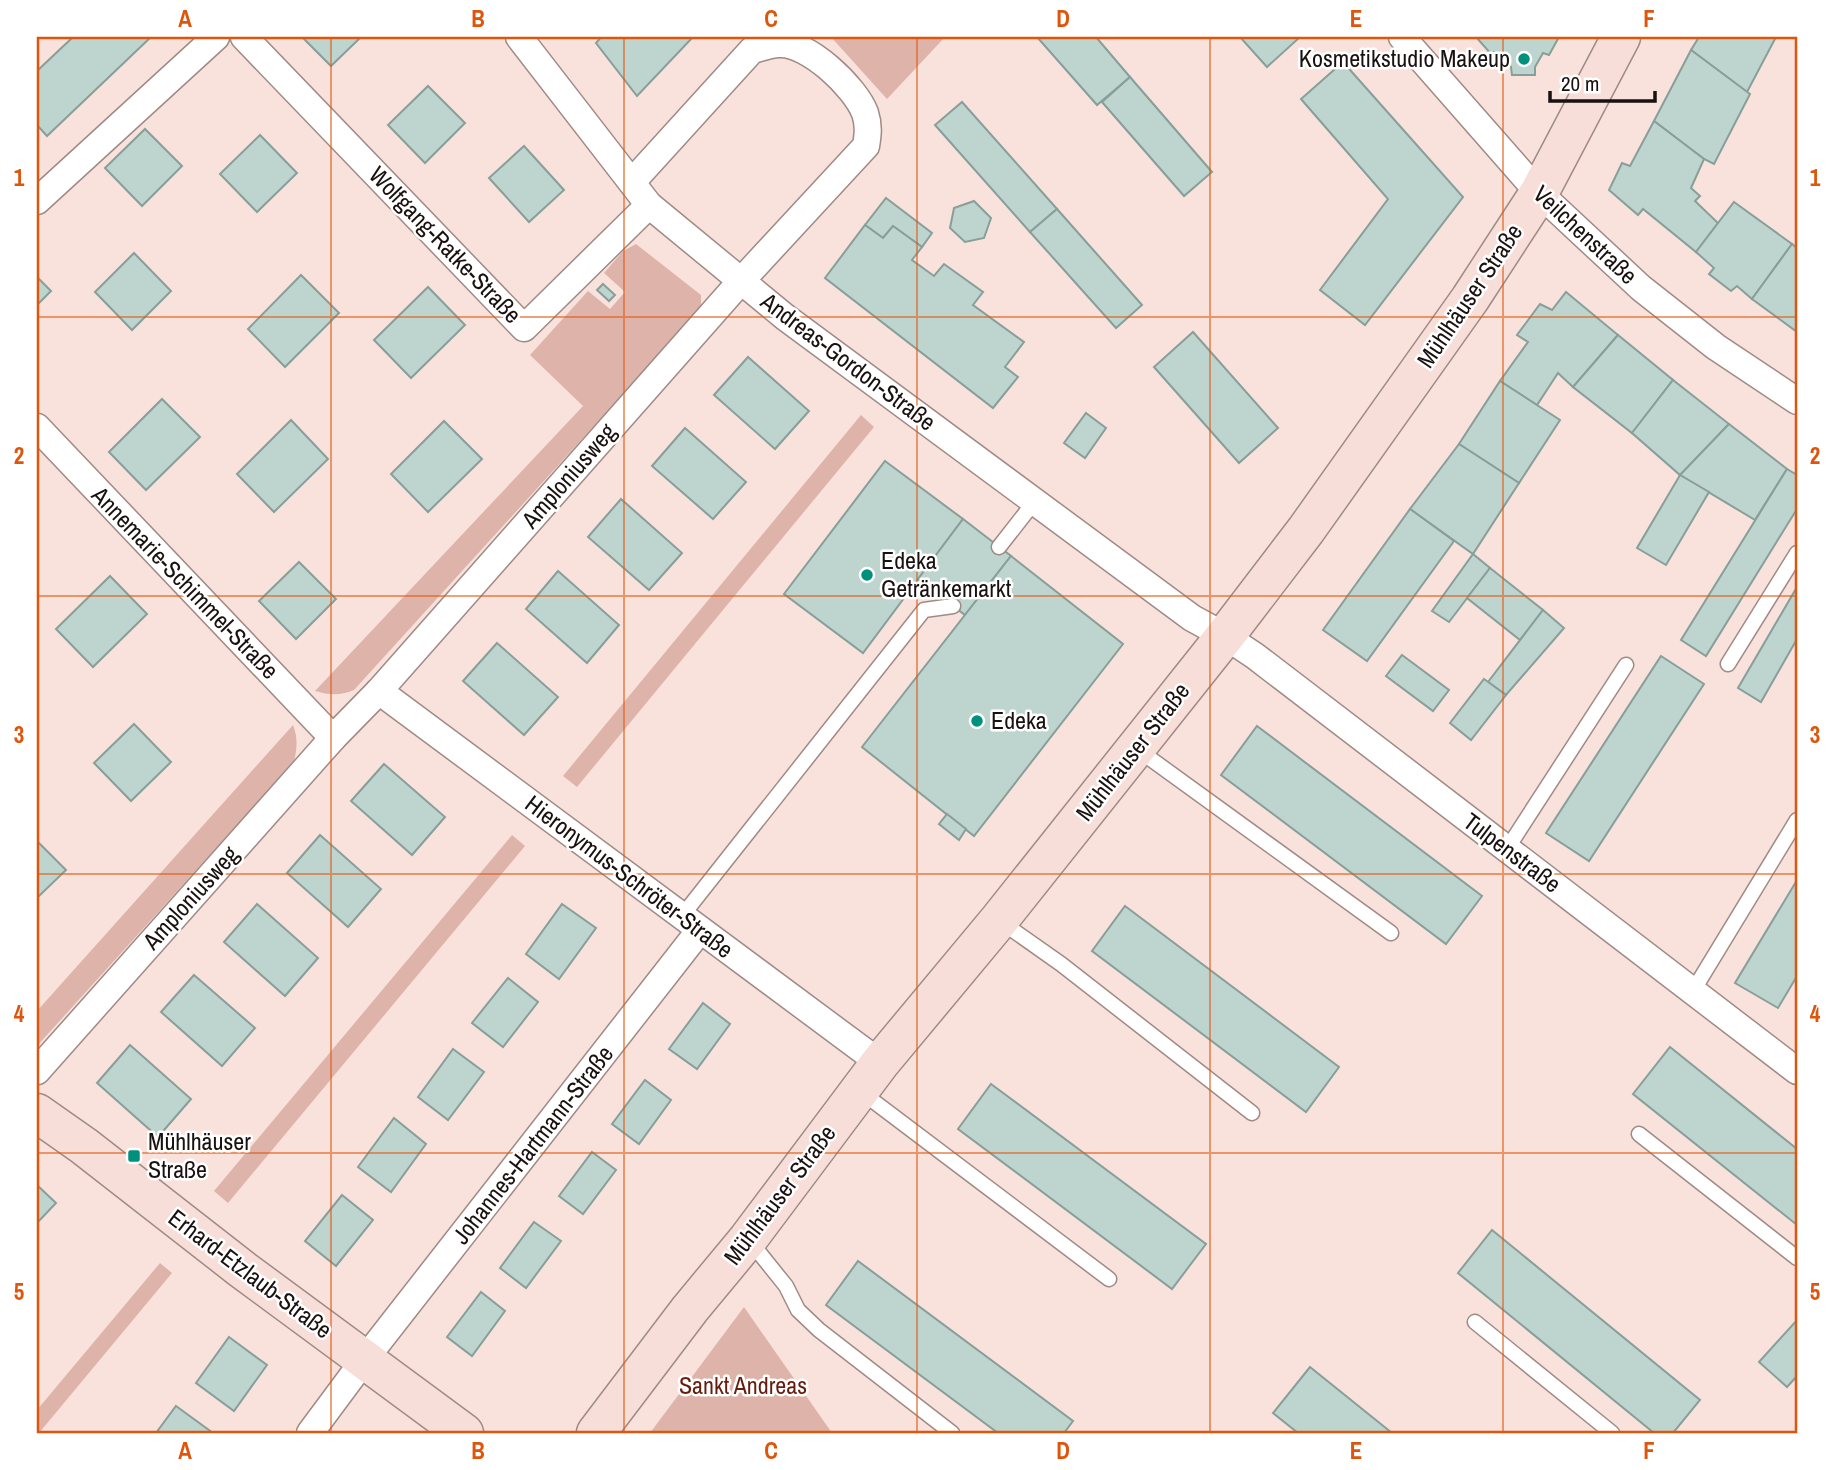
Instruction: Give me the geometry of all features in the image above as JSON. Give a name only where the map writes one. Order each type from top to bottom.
[{"type":"street","points":[[37,201],[216,37]]},
{"type":"street","name":"Wolfgang-Ratke-Straße","points":[[244,37],[524,328],[649,205]]},
{"type":"street","name":"Andreas-Gordon-Straße","points":[[519,37],[649,205],[785,317],[900,404],[1192,618],[1225,636]]},
{"type":"street","name":"Veilchenstraße","points":[[1402,37],[1539,193],[1641,288],[1716,347],[1797,401]]},
{"type":"street","name":"Mühlhäuser Straße","points":[[596,1433],[690,1309],[748,1239],[869,1077],[999,920],[1225,636],[1388,417],[1539,193],[1621,37]]},
{"type":"street","name":"Amploniusweg","points":[[37,1071],[333,738],[379,691],[741,281],[866,146],[869,127],[864,110],[827,65],[807,50],[780,43],[752,50],[632,182]]},
{"type":"street","name":"Annemarie-Schimmel-Straße","points":[[37,427],[333,738]]},
{"type":"street","name":"Tulpenstraße","points":[[1225,636],[1797,1071]]},
{"type":"street","name":"Hieronymus-Schröter-Straße","points":[[379,691],[691,923],[869,1077]]},
{"type":"street","name":"Johannes-Hartmann-Straße","points":[[310,1433],[691,923]]},
{"type":"street","name":"Erhard-Etzlaub-Straße","points":[[37,1113],[464,1433]]},
{"type":"lane","points":[[999,547],[1035,501]]},
{"type":"lane","points":[[1728,664],[1797,554]]},
{"type":"lane","points":[[691,923],[924,610],[953,606]]},
{"type":"lane","points":[[1507,849],[1626,666]]},
{"type":"lane","points":[[1136,748],[1391,933]]},
{"type":"lane","points":[[1693,991],[1797,820]]},
{"type":"lane","points":[[999,920],[1061,964],[1252,1113]]},
{"type":"lane","points":[[869,1077],[1108,1279]]},
{"type":"lane","points":[[1639,1134],[1797,1258]]},
{"type":"lane","points":[[748,1239],[786,1286],[798,1310],[819,1330],[952,1433]]},
{"type":"lane","points":[[1475,1322],[1612,1433]]},
{"type":"green space","points":[[831,37],[945,37],[887,99]]},
{"type":"green space","points":[[636,244],[701,295],[701,308],[354,690],[334,694],[315,691],[583,406],[530,355],[588,291],[610,309],[625,292],[604,273],[623,251]]},
{"type":"green space","points":[[861,415],[874,427],[577,787],[563,776]]},
{"type":"green space","points":[[293,725],[296,734],[294,762],[37,1046],[37,1011]]},
{"type":"green space","points":[[512,835],[525,846],[228,1203],[214,1191]]},
{"type":"green space","points":[[160,1263],[172,1273],[37,1433],[37,1410]]},
{"type":"green space","name":"Sankt Andreas","points":[[744,1307],[832,1433],[650,1433]]},
{"type":"building","points":[[73,37],[151,37],[47,136],[37,125],[37,71]]},
{"type":"building","points":[[302,37],[361,37],[331,66]]},
{"type":"building","points":[[601,37],[693,37],[637,96],[596,43]]},
{"type":"building","points":[[1037,37],[1096,37],[1130,77],[1097,105]]},
{"type":"building","points":[[1240,37],[1300,37],[1267,67]]},
{"type":"building","points":[[1476,37],[1559,37],[1549,55],[1543,53],[1535,67],[1535,75],[1512,75],[1511,67],[1494,52],[1491,54]]},
{"type":"building","points":[[1699,37],[1776,37],[1747,92],[1691,50]]},
{"type":"building","points":[[1691,50],[1750,94],[1714,164],[1654,121]]},
{"type":"building","points":[[1343,62],[1463,197],[1365,325],[1320,290],[1388,199],[1301,99]]},
{"type":"building","points":[[1130,77],[1212,172],[1184,196],[1102,102]]},
{"type":"building","points":[[428,86],[465,123],[425,163],[388,125]]},
{"type":"building","points":[[962,102],[1057,209],[1030,232],[935,125]]},
{"type":"building","points":[[1654,121],[1704,159],[1691,188],[1700,196],[1695,201],[1718,223],[1696,252],[1643,209],[1638,215],[1609,190],[1622,163],[1630,166]]},
{"type":"building","points":[[145,129],[182,166],[142,206],[105,168]]},
{"type":"building","points":[[260,135],[297,173],[257,212],[220,174]]},
{"type":"building","points":[[524,146],[564,190],[529,222],[489,178]]},
{"type":"building","points":[[886,198],[932,233],[922,247],[893,226],[883,238],[865,225]]},
{"type":"building","points":[[974,201],[991,218],[984,238],[965,242],[950,228],[954,208]]},
{"type":"building","points":[[1734,202],[1792,244],[1752,299],[1737,286],[1731,291],[1709,274],[1714,268],[1696,252]]},
{"type":"building","points":[[1057,209],[1142,305],[1116,328],[1030,232]]},
{"type":"building","points":[[865,225],[883,238],[893,226],[922,247],[912,260],[934,276],[944,264],[983,292],[973,305],[1024,342],[1005,367],[1018,377],[993,408],[825,278]]},
{"type":"building","points":[[1792,244],[1797,248],[1797,332],[1752,299]]},
{"type":"building","points":[[134,253],[171,291],[132,330],[95,292]]},
{"type":"building","points":[[301,275],[339,313],[285,367],[248,329]]},
{"type":"building","points":[[37,277],[51,291],[37,305]]},
{"type":"building","points":[[603,284],[615,295],[609,301],[597,290]]},
{"type":"building","points":[[428,287],[465,325],[411,378],[374,340]]},
{"type":"building","points":[[1566,292],[1618,335],[1573,387],[1558,373],[1537,405],[1500,381],[1528,342],[1517,335],[1540,304],[1552,310]]},
{"type":"building","points":[[1193,332],[1278,428],[1239,463],[1154,367]]},
{"type":"building","points":[[1618,335],[1673,380],[1632,433],[1573,387]]},
{"type":"building","points":[[748,357],[809,411],[775,449],[714,395]]},
{"type":"building","points":[[1673,380],[1729,424],[1680,475],[1632,433]]},
{"type":"building","points":[[1500,381],[1560,420],[1519,483],[1459,444]]},
{"type":"building","points":[[162,399],[200,437],[146,490],[109,452]]},
{"type":"building","points":[[1086,413],[1106,428],[1085,458],[1064,443]]},
{"type":"building","points":[[291,420],[328,459],[274,512],[237,474]]},
{"type":"building","points":[[444,421],[482,459],[428,512],[391,474]]},
{"type":"building","points":[[1729,424],[1787,469],[1755,520],[1680,475]]},
{"type":"building","points":[[685,428],[746,482],[713,519],[652,466]]},
{"type":"building","points":[[1459,444],[1519,483],[1473,554],[1410,509]]},
{"type":"building","points":[[885,461],[963,519],[863,653],[784,594]]},
{"type":"building","points":[[1787,469],[1797,475],[1797,509],[1706,656],[1681,640]]},
{"type":"building","points":[[1680,475],[1709,492],[1666,565],[1637,548]]},
{"type":"building","points":[[621,499],[682,553],[649,590],[588,537]]},
{"type":"building","points":[[1410,509],[1454,541],[1367,661],[1323,630]]},
{"type":"building","points":[[963,519],[1011,556],[965,615],[918,579]]},
{"type":"building","points":[[1473,554],[1490,568],[1449,622],[1432,611]]},
{"type":"building","points":[[1011,556],[1123,644],[974,836],[862,747]]},
{"type":"building","points":[[299,562],[336,599],[296,639],[259,601]]},
{"type":"building","points":[[1490,568],[1543,610],[1520,640],[1467,598]]},
{"type":"building","points":[[558,571],[619,625],[587,663],[526,609]]},
{"type":"building","points":[[110,576],[147,614],[93,667],[56,629]]},
{"type":"building","points":[[1797,587],[1797,639],[1761,702],[1738,688]]},
{"type":"building","points":[[1543,610],[1564,628],[1506,695],[1488,682]]},
{"type":"building","points":[[497,643],[558,697],[524,735],[463,681]]},
{"type":"building","points":[[1402,655],[1449,690],[1433,711],[1386,676]]},
{"type":"building","points":[[1661,656],[1704,684],[1589,861],[1546,833]]},
{"type":"building","points":[[1484,679],[1506,695],[1471,740],[1450,723]]},
{"type":"building","points":[[134,724],[171,762],[131,801],[94,763]]},
{"type":"building","points":[[1257,726],[1482,896],[1446,944],[1221,775]]},
{"type":"building","points":[[384,764],[445,817],[412,855],[351,801]]},
{"type":"building","points":[[947,814],[966,829],[959,840],[939,824]]},
{"type":"building","points":[[320,835],[381,889],[348,927],[287,873]]},
{"type":"building","points":[[37,841],[66,870],[37,898]]},
{"type":"building","points":[[1797,880],[1797,976],[1778,1008],[1735,983]]},
{"type":"building","points":[[257,904],[318,958],[285,996],[224,942]]},
{"type":"building","points":[[562,904],[596,928],[559,979],[526,954]]},
{"type":"building","points":[[1125,906],[1339,1067],[1306,1112],[1092,951]]},
{"type":"building","points":[[194,975],[255,1028],[222,1066],[161,1012]]},
{"type":"building","points":[[508,978],[538,1002],[503,1047],[472,1023]]},
{"type":"building","points":[[703,1003],[730,1024],[697,1069],[669,1049]]},
{"type":"building","points":[[130,1045],[191,1099],[158,1137],[97,1083]]},
{"type":"building","points":[[1670,1047],[1797,1149],[1797,1225],[1633,1094]]},
{"type":"building","points":[[453,1049],[484,1072],[448,1120],[418,1097]]},
{"type":"building","points":[[645,1080],[671,1100],[639,1144],[612,1124]]},
{"type":"building","points":[[991,1084],[1206,1244],[1172,1289],[958,1129]]},
{"type":"building","points":[[394,1118],[426,1144],[391,1192],[358,1167]]},
{"type":"building","points":[[592,1152],[616,1170],[583,1214],[559,1196]]},
{"type":"building","points":[[37,1185],[56,1203],[37,1223]]},
{"type":"building","points":[[342,1195],[373,1220],[336,1266],[305,1241]]},
{"type":"building","points":[[534,1222],[561,1241],[526,1288],[500,1268]]},
{"type":"building","points":[[1492,1230],[1700,1400],[1673,1433],[1654,1433],[1458,1273]]},
{"type":"building","points":[[858,1261],[1073,1421],[1064,1433],[998,1433],[826,1305]]},
{"type":"building","points":[[481,1292],[505,1311],[472,1356],[447,1337]]},
{"type":"building","points":[[1797,1320],[1797,1376],[1787,1387],[1759,1362]]},
{"type":"building","points":[[229,1337],[267,1365],[234,1411],[196,1383]]},
{"type":"building","points":[[1310,1367],[1392,1433],[1298,1433],[1273,1413]]},
{"type":"building","points":[[176,1406],[213,1433],[156,1433]]},
{"type":"place","name":"Kosmetikstudio Makeup","points":[[1524,59]]},
{"type":"place","name":"Edeka Getränkemarkt","points":[[867,575]]},
{"type":"place","name":"Edeka","points":[[977,721]]},
{"type":"place","name":"Mühlhäuser Straße","points":[[134,1156]]}]
